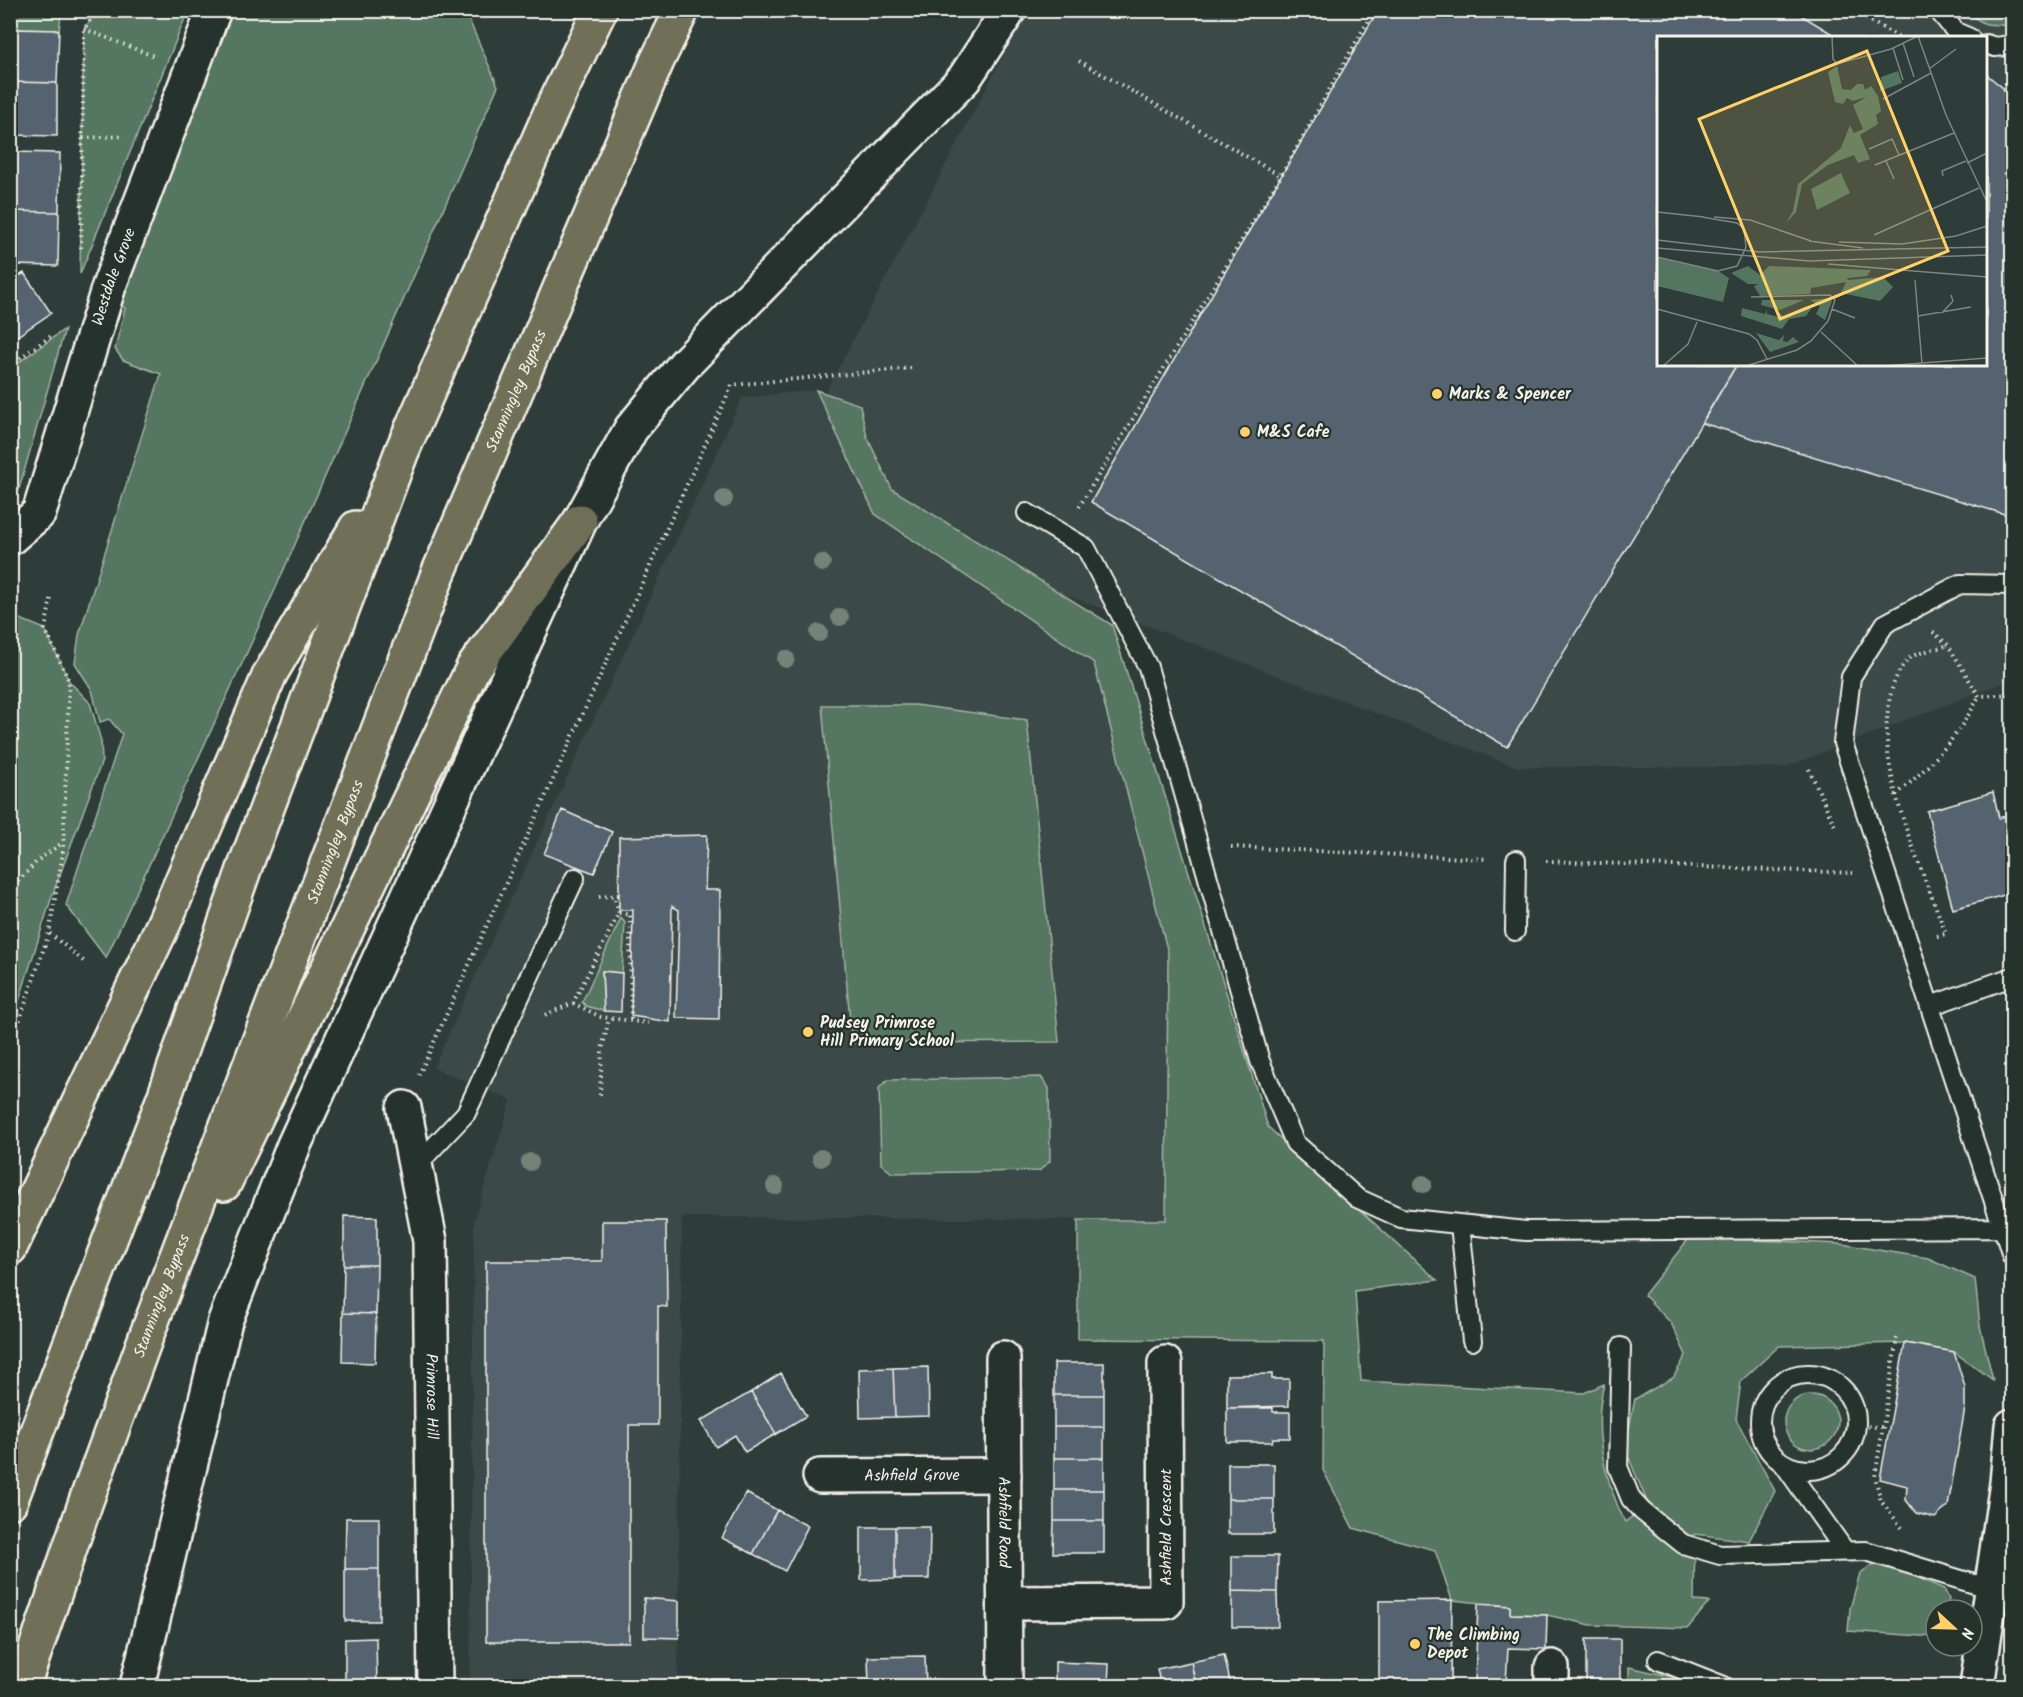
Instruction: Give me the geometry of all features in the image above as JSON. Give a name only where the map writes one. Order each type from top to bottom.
[{"type":"highway","name":"Stanningley Bypass","points":[[23,1686],[86,1501],[147,1334],[438,574],[657,61],[682,10]]},
{"type":"highway","points":[[10,1502],[165,1095],[247,861],[402,452],[553,106],[599,13]]},
{"type":"highway","points":[[10,1248],[164,923],[270,674],[402,452]]},
{"type":"highway","points":[[147,1334],[262,1111],[385,848],[474,668],[580,521]]},
{"type":"street","name":"Westdale Grove","points":[[12,538],[39,513],[110,286],[214,10]]},
{"type":"street","points":[[137,1686],[225,1321],[294,1145],[580,521],[631,429],[686,363],[964,79],[1010,10]]},
{"type":"street","name":"Primrose Hill","points":[[404,1108],[430,1241],[435,1686]]},
{"type":"street","name":"Ashfield Road","points":[[1003,1358],[1005,1686]]},
{"type":"street","name":"Ashfield Crescent","points":[[1005,1604],[1166,1602],[1165,1363]]},
{"type":"street","points":[[1977,1686],[2013,1426]]},
{"type":"street","name":"Ashfield Grove","points":[[820,1476],[1004,1475]]},
{"type":"lane","points":[[1938,10],[1956,32],[1965,36]]},
{"type":"lane","points":[[1987,44],[1995,47],[2013,45]]},
{"type":"lane","points":[[1027,513],[1086,548],[1148,667],[1260,1061],[1295,1143],[1357,1198],[1401,1218],[1526,1231],[2003,1228]]},
{"type":"lane","points":[[2013,585],[1960,584],[1886,624],[1851,677],[1843,743],[2013,1256]]},
{"type":"lane","points":[[1515,931],[1516,860]]},
{"type":"lane","points":[[415,1167],[466,1113],[575,878]]},
{"type":"lane","points":[[1930,1006],[2013,977]]},
{"type":"lane","points":[[1460,1224],[1472,1341]]},
{"type":"lane","points":[[1621,1347],[1618,1467],[1631,1499],[1642,1511],[1683,1544],[1720,1555],[1866,1551],[1991,1589]]},
{"type":"lane","points":[[1783,1463],[1798,1469],[1814,1470],[1830,1465],[1843,1455],[1852,1442],[1856,1426],[1851,1402],[1836,1383],[1822,1376],[1807,1374],[1791,1376],[1767,1395],[1760,1425],[1763,1440],[1771,1453],[1783,1463],[1845,1551]]},
{"type":"lane","points":[[1658,1660],[1724,1686]]},
{"type":"path","points":[[98,10],[84,29],[80,274],[110,286]]},
{"type":"path","points":[[1063,534],[1281,176],[1374,10]]},
{"type":"path","points":[[1850,10],[1897,36]]},
{"type":"path","points":[[84,29],[168,61],[188,79]]},
{"type":"path","points":[[1079,61],[1281,176]]},
{"type":"path","points":[[10,365],[55,333]]},
{"type":"path","points":[[404,1108],[732,385],[912,368]]},
{"type":"path","points":[[10,1049],[49,933],[63,842],[69,681],[45,629],[51,599]]},
{"type":"path","points":[[1910,611],[1948,645],[1979,696]]},
{"type":"path","points":[[1946,934],[1896,795],[1887,755],[1886,707],[1896,675],[1912,657],[1948,645]]},
{"type":"path","points":[[1979,696],[2013,694]]},
{"type":"path","points":[[1896,795],[1930,766],[1964,726],[1979,696]]},
{"type":"path","points":[[10,890],[37,861],[63,842]]},
{"type":"path","points":[[615,896],[615,907],[619,913],[630,915],[631,1021]]},
{"type":"path","points":[[537,1019],[573,1003],[619,913]]},
{"type":"path","points":[[49,933],[86,963]]},
{"type":"path","points":[[573,1003],[601,1017],[648,1023]]},
{"type":"path","points":[[600,1095],[602,1050],[609,1018]]},
{"type":"path","points":[[1897,1338],[1875,1477],[1881,1501],[1906,1532]]},
{"type":"path","points":[[1856,1426],[1883,1427]]},
{"type":"shaded area","points":[[1027,11],[2012,11],[2012,679],[1786,767],[1517,767],[906,534],[1094,663],[1168,953],[1166,1220],[682,1217],[678,1686],[470,1686],[474,1221],[511,1100],[433,1068],[742,398],[816,390],[821,401]]},
{"type":"green space","points":[[11,11],[54,11],[61,16],[59,30],[13,29],[11,133]]},
{"type":"green space","points":[[97,11],[188,11],[80,274],[84,29]]},
{"type":"green space","points":[[226,11],[465,11],[498,86],[250,646],[106,958],[66,905],[122,734],[109,719],[100,722],[92,690],[75,663],[79,635],[161,374],[123,360],[115,349],[125,308],[114,301]]},
{"type":"green space","points":[[1964,11],[2012,11],[2012,26],[1985,24]]},
{"type":"green space","points":[[65,329],[17,496],[11,499],[11,368]]},
{"type":"green space","points":[[816,390],[860,405],[867,437],[892,489],[1112,625],[1268,1127],[1437,1280],[1355,1291],[1361,1381],[1584,1393],[1604,1384],[1599,1419],[1602,1455],[1612,1490],[1625,1522],[1648,1504],[1625,1449],[1635,1399],[1673,1378],[1686,1355],[1671,1323],[1644,1295],[1690,1237],[1841,1244],[1928,1258],[1975,1279],[1980,1326],[1993,1380],[1954,1352],[1905,1343],[1779,1346],[1741,1381],[1736,1419],[1775,1491],[1749,1541],[1695,1534],[1694,1601],[1709,1602],[1688,1628],[1591,1625],[1547,1615],[1510,1614],[1510,1606],[1452,1600],[1435,1550],[1353,1528],[1323,1470],[1324,1341],[1078,1339],[1078,1220],[1166,1220],[1168,953],[1094,663],[875,514]]},
{"type":"green space","points":[[13,616],[45,629],[69,681],[90,703],[101,741],[102,761],[51,899],[11,1026],[10,620]]},
{"type":"green space","points":[[822,705],[915,705],[1027,720],[1059,1042],[852,1043]]},
{"type":"green space","points":[[621,918],[625,923],[622,973],[602,972],[604,1011],[586,1006],[582,1002]]},
{"type":"green space","points":[[1041,1077],[1049,1088],[1050,1161],[1039,1171],[892,1173],[881,1164],[879,1088],[888,1080]]},
{"type":"green space","points":[[1811,1395],[1821,1397],[1830,1403],[1836,1412],[1838,1422],[1836,1432],[1830,1441],[1821,1447],[1811,1449],[1801,1447],[1792,1441],[1786,1432],[1784,1422],[1786,1412],[1792,1403],[1801,1397]]},
{"type":"green space","points":[[1879,1561],[1944,1589],[1948,1598],[1924,1598],[1924,1636],[1848,1631],[1850,1609],[1860,1573]]},
{"type":"green space","points":[[1629,1667],[1695,1682],[1702,1686],[1629,1686]]},
{"type":"building","name":"Marks & Spencer","points":[[1378,10],[1793,10],[1836,36],[1657,36],[1657,366],[1736,366],[1507,747],[1091,502]]},
{"type":"building","points":[[13,29],[59,30],[57,83],[11,82]]},
{"type":"building","points":[[1987,75],[2003,88],[2012,114],[2011,516],[1702,423],[1736,366],[1987,366]]},
{"type":"building","points":[[11,82],[57,83],[57,136],[10,135]]},
{"type":"building","points":[[11,152],[60,153],[59,212],[10,211]]},
{"type":"building","points":[[10,211],[59,212],[58,266],[10,265]]},
{"type":"building","points":[[24,273],[51,313],[10,341],[10,281]]},
{"type":"building","points":[[2012,326],[2012,559],[2010,559]]},
{"type":"building","points":[[2010,559],[2012,559],[2012,613],[2011,613]]},
{"type":"building","points":[[1993,792],[1999,818],[2012,814],[2012,893],[1953,909],[1927,811]]},
{"type":"building","points":[[562,810],[612,832],[594,873],[544,854]]},
{"type":"building","points":[[707,835],[705,890],[720,890],[719,1019],[676,1018],[679,910],[672,906],[670,1022],[631,1016],[633,910],[619,910],[619,837]]},
{"type":"building","points":[[602,971],[622,973],[621,1012],[604,1011]]},
{"type":"building","points":[[344,1216],[377,1217],[377,1265],[344,1265]]},
{"type":"building","points":[[602,1221],[666,1221],[667,1307],[658,1306],[658,1425],[629,1425],[629,1642],[486,1642],[486,1261],[602,1261]]},
{"type":"building","points":[[344,1265],[377,1265],[376,1314],[343,1313]]},
{"type":"building","points":[[343,1313],[376,1314],[375,1363],[342,1362]]},
{"type":"building","points":[[1905,1343],[1954,1352],[1965,1387],[1965,1408],[1948,1506],[1935,1518],[1916,1513],[1906,1500],[1907,1486],[1880,1479]]},
{"type":"building","points":[[1054,1363],[1104,1363],[1104,1395],[1054,1395]]},
{"type":"building","points":[[928,1367],[929,1416],[895,1417],[893,1368]]},
{"type":"building","points":[[893,1368],[895,1417],[860,1418],[859,1369]]},
{"type":"building","points":[[781,1373],[806,1416],[776,1434],[751,1392]]},
{"type":"building","points":[[1272,1374],[1272,1379],[1289,1379],[1289,1406],[1227,1408],[1227,1375]]},
{"type":"building","points":[[751,1392],[776,1434],[745,1452],[735,1435],[716,1447],[701,1421]]},
{"type":"building","points":[[1054,1395],[1104,1395],[1104,1427],[1054,1427]]},
{"type":"building","points":[[1227,1408],[1273,1408],[1273,1412],[1290,1412],[1290,1438],[1273,1438],[1272,1442],[1227,1442]]},
{"type":"building","points":[[1054,1427],[1104,1427],[1104,1458],[1054,1458]]},
{"type":"building","points":[[1054,1458],[1104,1458],[1104,1490],[1054,1490]]},
{"type":"building","points":[[1228,1464],[1274,1464],[1274,1499],[1228,1499]]},
{"type":"building","points":[[1054,1490],[1104,1490],[1104,1521],[1054,1521]]},
{"type":"building","points":[[746,1493],[777,1510],[753,1554],[722,1538]]},
{"type":"building","points":[[1228,1499],[1274,1499],[1274,1534],[1228,1534]]},
{"type":"building","points":[[777,1510],[808,1526],[785,1571],[753,1554]]},
{"type":"building","points":[[346,1518],[379,1518],[379,1569],[345,1569]]},
{"type":"building","points":[[1054,1521],[1104,1521],[1104,1553],[1053,1553]]},
{"type":"building","points":[[861,1527],[895,1527],[895,1579],[861,1580]]},
{"type":"building","points":[[895,1527],[930,1527],[929,1579],[895,1579]]},
{"type":"building","points":[[1232,1556],[1278,1556],[1277,1592],[1232,1591]]},
{"type":"building","points":[[345,1569],[379,1569],[379,1621],[345,1621]]},
{"type":"building","points":[[1232,1591],[1277,1592],[1278,1627],[1232,1627]]},
{"type":"building","points":[[644,1598],[679,1601],[679,1638],[644,1637]]},
{"type":"building","name":"The Climbing Depot","points":[[1452,1600],[1451,1686],[1379,1686],[1379,1601]]},
{"type":"building","points":[[1478,1604],[1510,1606],[1510,1614],[1547,1615],[1546,1649],[1508,1648],[1506,1684],[1475,1683]]},
{"type":"building","points":[[376,1638],[377,1686],[345,1686],[345,1639]]},
{"type":"building","points":[[1586,1639],[1620,1639],[1620,1686],[1586,1686]]},
{"type":"building","points":[[1224,1655],[1231,1686],[1196,1686],[1191,1662]]},
{"type":"building","points":[[925,1656],[926,1686],[869,1686],[868,1657]]},
{"type":"building","points":[[1055,1662],[1109,1664],[1108,1686],[1055,1686]]},
{"type":"building","points":[[1191,1662],[1196,1686],[1161,1686],[1157,1669]]},
{"type":"place","name":"Marks & Spencer","points":[[1437,394]]},
{"type":"place","name":"M&S Cafe","points":[[1245,432]]},
{"type":"place","name":"Pudsey Primrose Hill Primary School","points":[[808,1032]]},
{"type":"place","name":"The Climbing Depot","points":[[1415,1644]]}]
